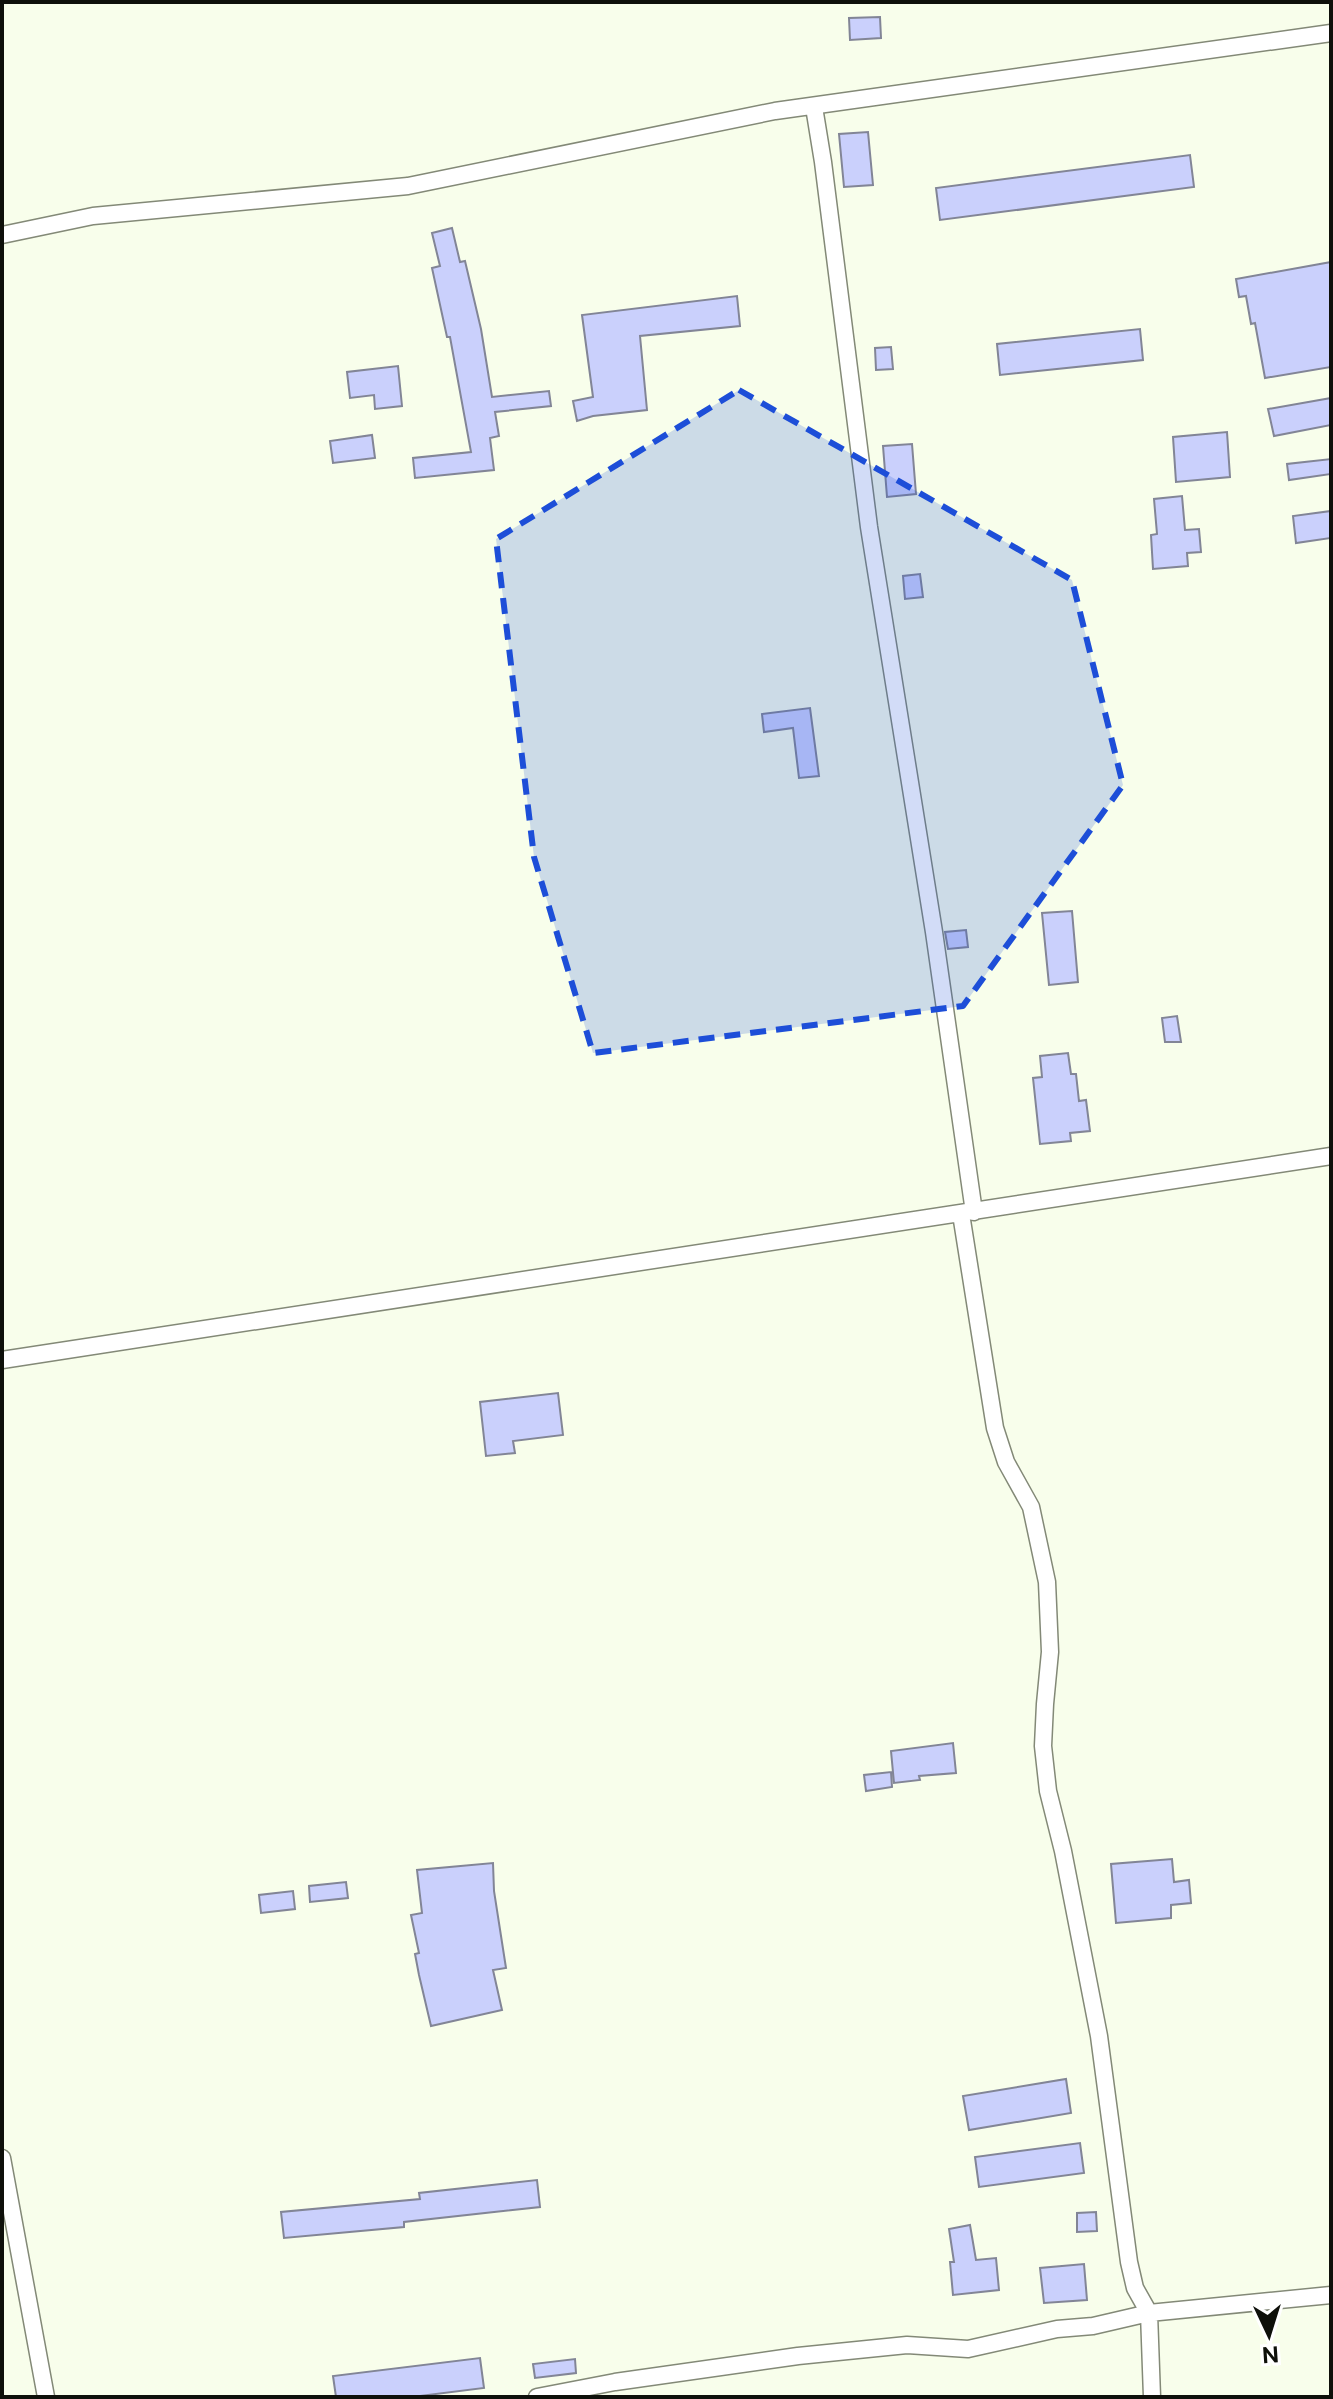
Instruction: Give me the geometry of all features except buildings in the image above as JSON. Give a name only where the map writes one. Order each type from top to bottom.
[{"type":"street","points":[[2,235],[93,216],[408,186],[775,111],[1331,33]]},
{"type":"street","points":[[814,107],[869,527],[934,932],[995,1428],[1006,1462],[1031,1507],[1047,1582],[1050,1652],[1043,1746],[1048,1791],[1063,1851],[1099,2036],[1129,2262],[1135,2288],[1149,2313],[1152,2397]]},
{"type":"street","points":[[2,1360],[1331,1156]]},
{"type":"street","points":[[2,2158],[46,2397]]},
{"type":"street","points":[[537,2397],[615,2382],[798,2356],[907,2345],[968,2349],[1149,2313],[1331,2295]]},
{"type":"highlighted area","points":[[739,390],[1072,580],[1123,785],[963,1006],[593,1053],[534,857],[496,539]]}]
